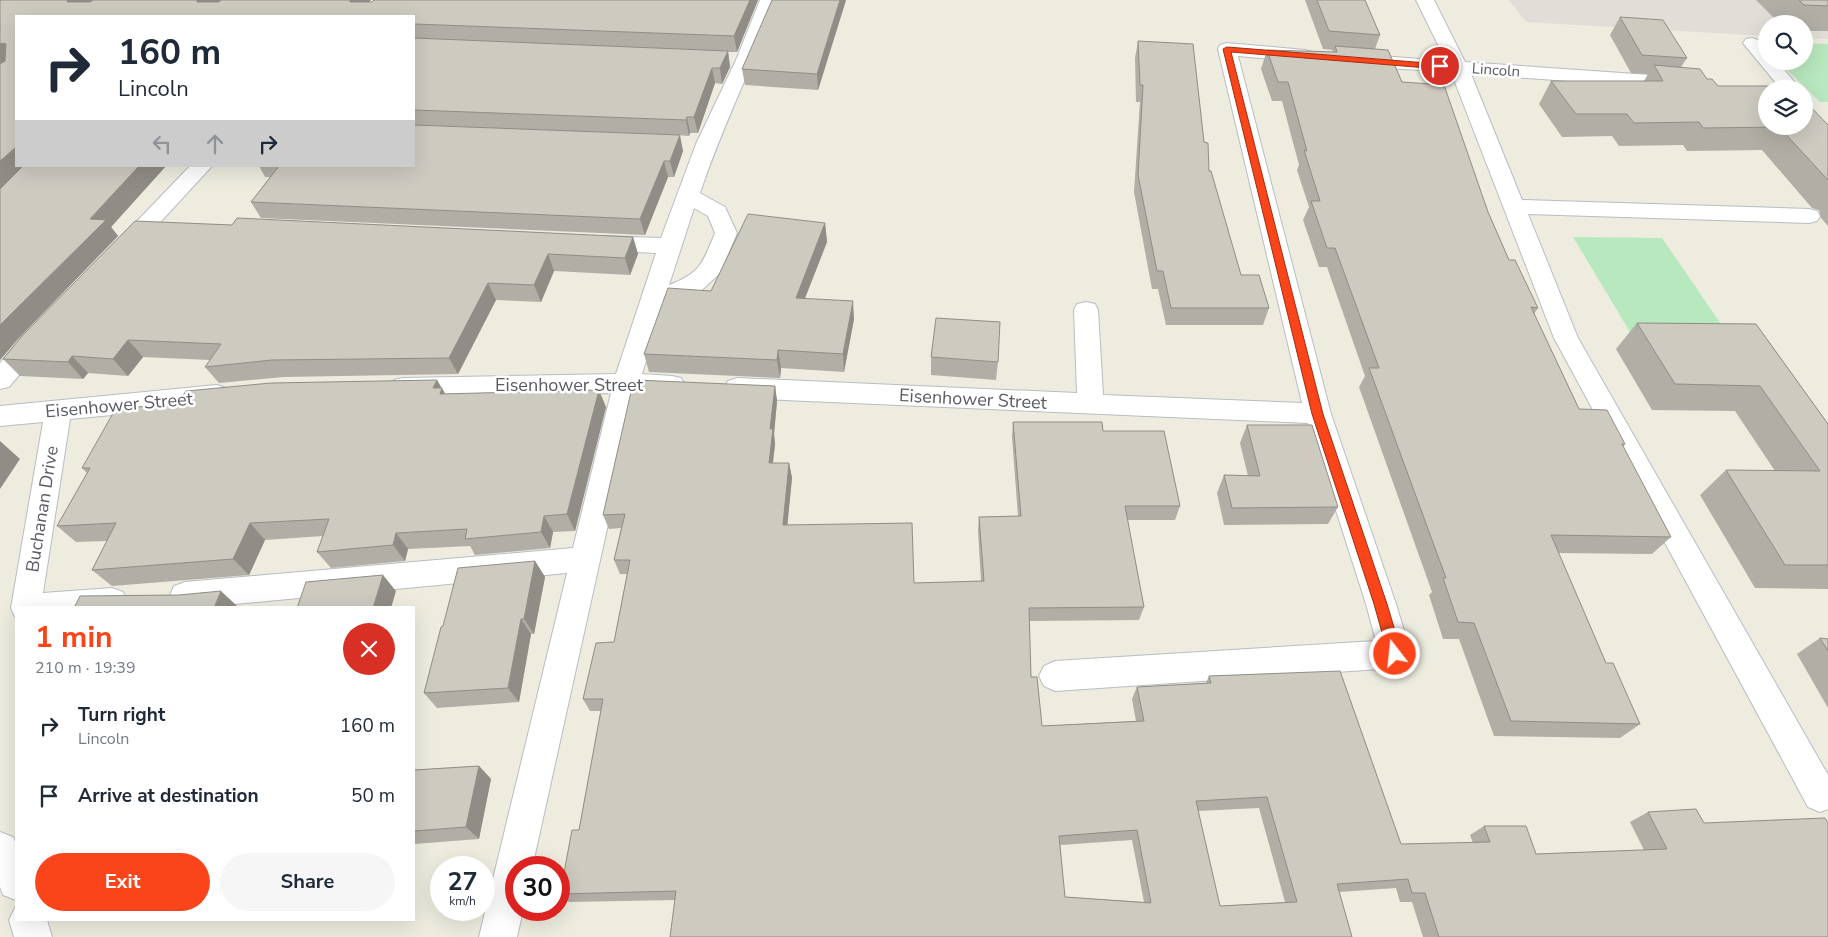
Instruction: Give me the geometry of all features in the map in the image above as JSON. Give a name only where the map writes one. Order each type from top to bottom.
[{"type":"street","points":[[498,937],[626,383],[688,195],[696,144],[735,60],[769,0]]},
{"type":"street","points":[[1425,0],[1459,68],[1566,338],[1820,795]]},
{"type":"street","points":[[1752,43],[1758,50]]},
{"type":"street","name":"Lincoln","points":[[1318,414],[1227,49],[1459,68],[1696,84]]},
{"type":"street","points":[[1775,70],[1783,80]]},
{"type":"street","points":[[109,264],[201,167]]},
{"type":"street","points":[[653,300],[694,284],[712,268],[726,233],[717,212],[688,195]]},
{"type":"street","points":[[1513,207],[1809,216]]},
{"type":"street","points":[[149,222],[178,224]]},
{"type":"street","points":[[582,242],[670,246]]},
{"type":"street","points":[[1086,310],[1091,404]]},
{"type":"street","points":[[0,380],[48,325]]},
{"type":"street","name":"Eisenhower Street","points":[[382,388],[626,383],[1318,414]]},
{"type":"street","name":"Eisenhower Street","points":[[0,416],[245,393]]},
{"type":"street","name":"Buchanan Drive","points":[[27,606],[58,410]]},
{"type":"street","points":[[1055,676],[1395,654],[1381,604],[1318,414]]},
{"type":"street","points":[[163,597],[285,597],[584,559]]},
{"type":"street","name":"Buchanan Drive","points":[[51,606],[134,599]]},
{"type":"street","points":[[0,850],[15,879]]},
{"type":"street","points":[[28,921],[33,937]]},
{"type":"shaded area","points":[[1509,0],[1828,0],[1828,39],[1813,38],[1813,15],[1758,15],[1758,36],[1526,22]]},
{"type":"green space","points":[[1813,43],[1828,44],[1828,102],[1820,102],[1813,95],[1813,80],[1797,80],[1787,70],[1813,70]]},
{"type":"green space","points":[[1573,237],[1662,238],[1734,343],[1636,342]]},
{"type":"building","points":[[0,0],[68,0],[67,2],[90,2],[93,0],[197,0],[197,2],[219,2],[221,0],[350,0],[350,2],[372,2],[374,0],[750,0],[734,36],[415,24],[415,15],[15,15],[15,148],[0,161],[0,64],[5,61],[6,44],[0,44]]},
{"type":"building","points":[[772,0],[840,0],[817,74],[742,69]]},
{"type":"building","points":[[1317,0],[1365,0],[1380,35],[1329,31]]},
{"type":"building","points":[[1799,0],[1828,0],[1828,6],[1804,5]]},
{"type":"building","points":[[1620,17],[1663,20],[1687,58],[1642,55]]},
{"type":"building","points":[[415,38],[728,51],[720,68],[712,68],[694,117],[687,117],[686,120],[415,110]]},
{"type":"building","points":[[1138,41],[1193,44],[1204,142],[1208,143],[1209,171],[1211,171],[1241,275],[1259,275],[1269,308],[1171,308],[1163,271],[1157,271],[1138,175],[1143,85],[1140,85]]},
{"type":"building","points":[[1335,46],[1388,50],[1402,82],[1444,85],[1488,212],[1509,260],[1515,260],[1538,308],[1531,307],[1579,409],[1607,410],[1625,444],[1622,444],[1671,537],[1551,535],[1606,663],[1613,663],[1640,724],[1511,721],[1474,623],[1458,622],[1443,578],[1446,578],[1369,368],[1379,368],[1335,248],[1327,248],[1311,201],[1320,201],[1304,150],[1307,151],[1288,82],[1278,82],[1267,50],[1337,52]]},
{"type":"building","points":[[1654,65],[1700,69],[1707,79],[1712,79],[1718,86],[1758,86],[1758,127],[1703,128],[1699,122],[1634,123],[1627,114],[1576,114],[1551,81],[1663,81]]},
{"type":"building","points":[[1813,109],[1828,125],[1828,180],[1786,135],[1813,135]]},
{"type":"building","points":[[415,125],[680,135],[670,161],[664,161],[640,219],[251,202],[278,167],[415,167]]},
{"type":"building","points":[[22,167],[138,167],[90,219],[106,220],[0,325],[0,189]]},
{"type":"building","points":[[748,214],[825,223],[796,298],[853,301],[843,354],[778,350],[777,360],[644,354],[668,288],[711,291]]},
{"type":"building","points":[[237,218],[633,237],[625,258],[548,254],[534,285],[488,283],[449,358],[272,360],[205,367],[221,344],[128,340],[113,359],[72,356],[68,362],[3,359],[22,336],[135,221],[232,225]]},
{"type":"building","points":[[936,318],[1000,322],[998,362],[931,357]]},
{"type":"building","points":[[1637,323],[1756,324],[1828,424],[1828,565],[1785,565],[1726,470],[1820,471],[1760,386],[1675,384]]},
{"type":"building","points":[[437,380],[433,388],[442,388],[440,394],[599,390],[567,514],[544,516],[541,532],[465,539],[467,529],[396,533],[393,545],[317,552],[329,519],[250,523],[233,559],[92,570],[116,523],[57,526],[90,468],[82,468],[116,408],[176,405],[186,391],[271,383]]},
{"type":"building","points":[[636,380],[775,386],[770,429],[773,429],[769,463],[789,463],[783,525],[912,523],[914,583],[984,581],[979,517],[1021,516],[1013,422],[1102,422],[1103,431],[1164,431],[1180,506],[1125,506],[1144,607],[1029,608],[1031,677],[1037,677],[1042,726],[1144,721],[1137,687],[1211,683],[1209,676],[1340,671],[1401,844],[1490,842],[1484,826],[1526,826],[1536,854],[1667,849],[1648,812],[1696,809],[1704,823],[1825,818],[1828,823],[1828,937],[1439,937],[1425,893],[1412,893],[1408,879],[1337,884],[1352,937],[670,937],[676,891],[570,894],[570,856],[567,856],[572,830],[579,830],[603,699],[583,699],[596,643],[614,642],[630,560],[614,560],[625,514],[603,515],[631,392]],"holes":[[[1267,797],[1297,902],[1220,906],[1196,801]],[[1137,830],[1151,903],[1065,897],[1059,836]]]},
{"type":"building","points":[[1247,425],[1312,425],[1338,507],[1232,508],[1224,475],[1260,476]]},
{"type":"building","points":[[535,561],[524,619],[521,619],[508,688],[424,693],[458,568]]},
{"type":"building","points":[[383,575],[374,606],[298,606],[306,582]]},
{"type":"building","points":[[221,591],[215,606],[75,606],[80,596],[179,595]]},
{"type":"building","points":[[1820,638],[1828,639],[1828,651]]},
{"type":"building","points":[[479,766],[466,827],[415,831],[415,770]]},
{"type":"route","points":[[1395,654],[1381,604],[1318,414],[1227,49],[1440,66]]}]
